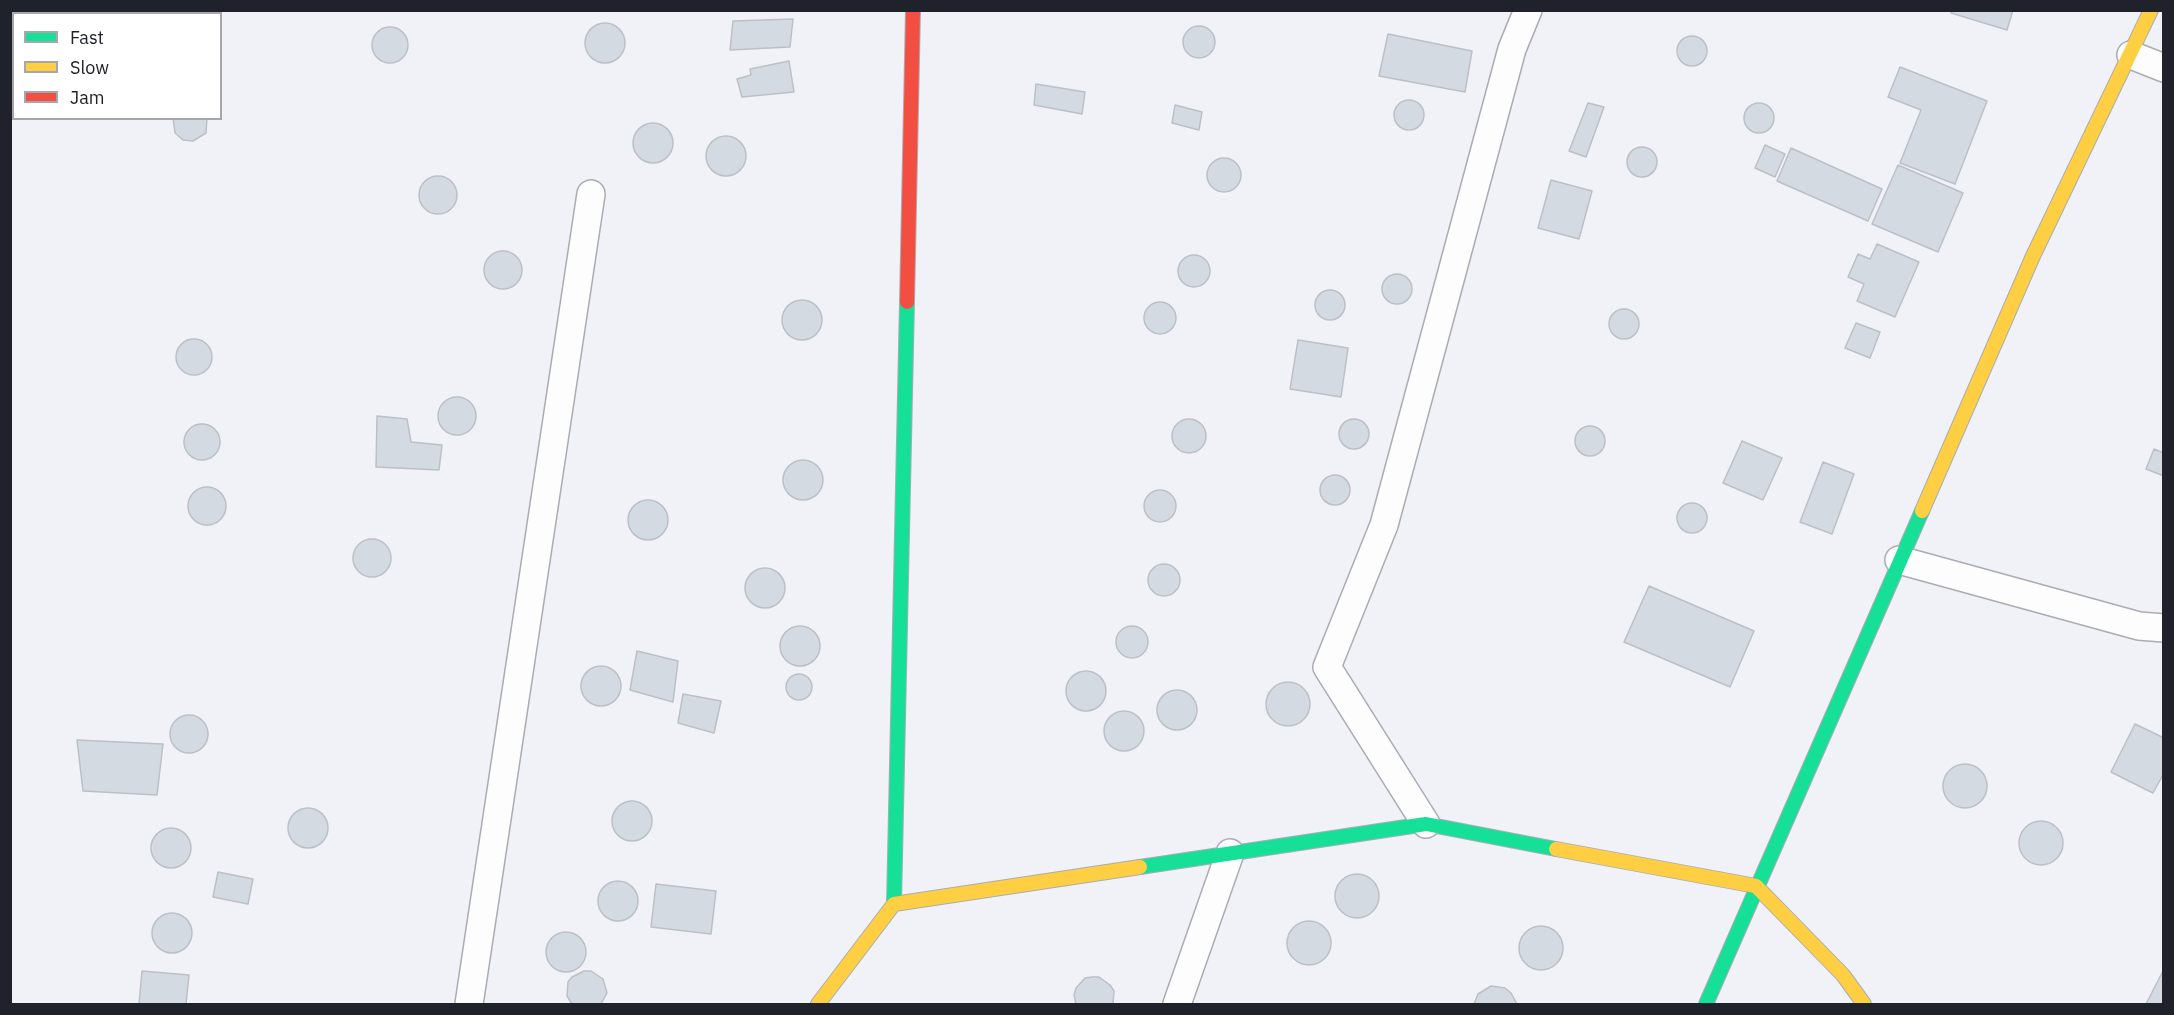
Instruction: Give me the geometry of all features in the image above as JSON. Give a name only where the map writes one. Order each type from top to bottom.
[{"type":"street","points":[[818,1005],[894,904],[912,10]]},
{"type":"street","points":[[1426,824],[1327,667],[1384,525],[1512,49],[1528,10]]},
{"type":"street","points":[[1706,1005],[2033,256],[2151,10]]},
{"type":"street","points":[[2130,55],[2163,68]]},
{"type":"street","points":[[469,1005],[591,194]]},
{"type":"street","points":[[1899,560],[2139,626],[2163,628]]},
{"type":"street","points":[[894,904],[1426,824],[1756,886],[1843,975],[1864,1005]]},
{"type":"street","points":[[1177,1005],[1230,853]]},
{"type":"building","points":[[1952,10],[2013,10],[2007,30],[1951,13]]},
{"type":"building","points":[[793,19],[790,47],[730,50],[733,21]]},
{"type":"building","points":[[605,23],[619,29],[625,43],[619,57],[605,63],[591,57],[585,43],[591,29]]},
{"type":"building","points":[[1199,26],[1211,30],[1215,42],[1211,54],[1199,58],[1187,54],[1183,42],[1187,30]]},
{"type":"building","points":[[390,27],[402,33],[408,45],[402,57],[390,63],[378,57],[372,45],[378,33]]},
{"type":"building","points":[[1388,34],[1472,51],[1465,92],[1379,76]]},
{"type":"building","points":[[1692,36],[1703,40],[1707,51],[1703,62],[1692,66],[1681,62],[1677,51],[1681,40]]},
{"type":"building","points":[[789,61],[794,92],[742,97],[737,79],[751,75],[750,69]]},
{"type":"building","points":[[1900,67],[1987,101],[1955,184],[1900,163],[1921,110],[1888,97]]},
{"type":"building","points":[[1036,84],[1085,92],[1082,114],[1034,105]]},
{"type":"building","points":[[1409,100],[1420,104],[1424,115],[1420,126],[1409,130],[1398,126],[1394,115],[1398,104]]},
{"type":"building","points":[[1588,103],[1604,107],[1586,157],[1569,151]]},
{"type":"building","points":[[1759,103],[1770,107],[1774,118],[1770,129],[1759,133],[1748,129],[1744,118],[1748,107]]},
{"type":"building","points":[[1175,105],[1202,112],[1199,130],[1172,123]]},
{"type":"building","points":[[173,120],[207,120],[206,133],[193,141],[183,140],[175,133]]},
{"type":"building","points":[[653,123],[667,129],[673,143],[667,157],[653,163],[639,157],[633,143],[639,129]]},
{"type":"building","points":[[726,136],[740,142],[746,156],[740,170],[726,176],[712,170],[706,156],[712,142]]},
{"type":"building","points":[[1765,145],[1785,154],[1775,177],[1755,168]]},
{"type":"building","points":[[1642,147],[1653,151],[1657,162],[1653,173],[1642,177],[1631,173],[1627,162],[1631,151]]},
{"type":"building","points":[[1791,148],[1882,189],[1868,221],[1777,181]]},
{"type":"building","points":[[1224,158],[1236,163],[1241,175],[1236,187],[1224,192],[1212,187],[1207,175],[1212,163]]},
{"type":"building","points":[[1898,165],[1963,193],[1938,252],[1872,224]]},
{"type":"building","points":[[438,176],[445,177],[451,182],[456,188],[456,202],[451,208],[445,213],[438,214],[431,213],[425,208],[420,202],[419,195],[420,188],[425,182],[431,177]]},
{"type":"building","points":[[1551,180],[1592,191],[1579,239],[1538,228]]},
{"type":"building","points":[[1877,244],[1919,262],[1895,317],[1857,301],[1864,284],[1848,277],[1858,254],[1870,259]]},
{"type":"building","points":[[503,251],[510,252],[516,257],[521,263],[521,277],[516,283],[510,288],[503,289],[496,288],[490,283],[485,277],[484,270],[485,263],[490,257],[496,252]]},
{"type":"building","points":[[1194,255],[1206,259],[1210,271],[1206,283],[1194,287],[1182,283],[1178,271],[1182,259]]},
{"type":"building","points":[[1397,274],[1408,278],[1412,289],[1408,300],[1397,304],[1386,300],[1382,289],[1386,278]]},
{"type":"building","points":[[1330,290],[1341,294],[1345,305],[1341,316],[1330,320],[1319,316],[1315,305],[1319,294]]},
{"type":"building","points":[[802,300],[816,306],[822,320],[816,334],[802,340],[788,334],[782,320],[788,306]]},
{"type":"building","points":[[1160,302],[1172,306],[1176,318],[1172,330],[1160,334],[1148,330],[1144,318],[1148,306]]},
{"type":"building","points":[[1624,309],[1635,313],[1639,324],[1635,335],[1624,339],[1613,335],[1609,324],[1613,313]]},
{"type":"building","points":[[1856,323],[1880,332],[1870,358],[1845,348]]},
{"type":"building","points":[[194,339],[206,345],[212,357],[206,369],[194,375],[182,369],[176,357],[182,345]]},
{"type":"building","points":[[1298,340],[1348,348],[1341,397],[1290,389]]},
{"type":"building","points":[[457,397],[464,398],[470,403],[475,409],[475,423],[470,429],[464,434],[457,435],[450,434],[444,429],[439,423],[438,416],[439,409],[444,403],[450,398]]},
{"type":"building","points":[[377,416],[407,419],[411,442],[442,445],[439,470],[376,467]]},
{"type":"building","points":[[1189,419],[1201,424],[1206,436],[1201,448],[1189,453],[1177,448],[1172,436],[1177,424]]},
{"type":"building","points":[[1354,419],[1365,423],[1369,434],[1365,445],[1354,449],[1343,445],[1339,434],[1343,423]]},
{"type":"building","points":[[202,424],[214,430],[220,442],[214,454],[202,460],[190,454],[184,442],[190,430]]},
{"type":"building","points":[[1590,426],[1601,430],[1605,441],[1601,452],[1590,456],[1579,452],[1575,441],[1579,430]]},
{"type":"building","points":[[1742,441],[1782,458],[1763,500],[1723,483]]},
{"type":"building","points":[[2154,449],[2164,453],[2164,476],[2146,469]]},
{"type":"building","points":[[803,460],[817,466],[823,480],[817,494],[803,500],[789,494],[783,480],[789,466]]},
{"type":"building","points":[[1823,462],[1854,474],[1832,534],[1800,522]]},
{"type":"building","points":[[1335,475],[1346,479],[1350,490],[1346,501],[1335,505],[1324,501],[1320,490],[1324,479]]},
{"type":"building","points":[[207,487],[214,488],[220,493],[225,499],[225,513],[220,519],[214,524],[207,525],[200,524],[194,519],[189,513],[188,506],[189,499],[194,493],[200,488]]},
{"type":"building","points":[[1160,490],[1172,494],[1176,506],[1172,518],[1160,522],[1148,518],[1144,506],[1148,494]]},
{"type":"building","points":[[648,500],[662,506],[668,520],[662,534],[648,540],[634,534],[628,520],[634,506]]},
{"type":"building","points":[[1692,503],[1703,507],[1707,518],[1703,529],[1692,533],[1681,529],[1677,518],[1681,507]]},
{"type":"building","points":[[372,539],[379,540],[385,545],[390,551],[390,565],[385,571],[379,576],[372,577],[365,576],[359,571],[354,565],[353,558],[354,551],[359,545],[365,540]]},
{"type":"building","points":[[1164,564],[1176,568],[1180,580],[1176,592],[1164,596],[1152,592],[1148,580],[1152,568]]},
{"type":"building","points":[[765,568],[779,574],[785,588],[779,602],[765,608],[751,602],[745,588],[751,574]]},
{"type":"building","points":[[1649,586],[1754,631],[1730,687],[1624,642]]},
{"type":"building","points":[[800,626],[814,632],[820,646],[814,660],[800,666],[786,660],[780,646],[786,632]]},
{"type":"building","points":[[1132,626],[1144,630],[1148,642],[1144,654],[1132,658],[1120,654],[1116,642],[1120,630]]},
{"type":"building","points":[[637,651],[678,661],[673,702],[630,690]]},
{"type":"building","points":[[601,666],[615,672],[621,686],[615,700],[601,706],[587,700],[581,686],[587,672]]},
{"type":"building","points":[[1086,671],[1100,677],[1106,691],[1100,705],[1086,711],[1072,705],[1066,691],[1072,677]]},
{"type":"building","points":[[799,674],[808,678],[812,687],[808,696],[799,700],[790,696],[786,687],[790,678]]},
{"type":"building","points":[[1288,682],[1303,689],[1310,704],[1303,719],[1288,726],[1273,719],[1266,704],[1273,689]]},
{"type":"building","points":[[1177,690],[1191,696],[1197,710],[1191,724],[1177,730],[1163,724],[1157,710],[1163,696]]},
{"type":"building","points":[[683,694],[721,701],[714,733],[678,723]]},
{"type":"building","points":[[1124,711],[1138,717],[1144,731],[1138,745],[1124,751],[1110,745],[1104,731],[1110,717]]},
{"type":"building","points":[[189,715],[196,716],[202,721],[207,727],[207,741],[202,747],[196,752],[189,753],[182,752],[176,747],[171,741],[170,734],[171,727],[176,721],[182,716]]},
{"type":"building","points":[[2135,724],[2164,738],[2164,773],[2153,793],[2111,772]]},
{"type":"building","points":[[77,740],[163,744],[157,795],[83,791]]},
{"type":"building","points":[[1965,764],[1980,771],[1987,786],[1980,801],[1965,808],[1950,801],[1943,786],[1950,771]]},
{"type":"building","points":[[632,801],[646,807],[652,821],[646,835],[632,841],[618,835],[612,821],[618,807]]},
{"type":"building","points":[[308,808],[322,814],[328,828],[322,842],[308,848],[294,842],[288,828],[294,814]]},
{"type":"building","points":[[2041,821],[2056,828],[2063,843],[2056,858],[2041,865],[2026,858],[2019,843],[2026,828]]},
{"type":"building","points":[[171,828],[185,834],[191,848],[185,862],[171,868],[157,862],[151,848],[157,834]]},
{"type":"building","points":[[218,872],[253,879],[248,904],[213,897]]},
{"type":"building","points":[[1357,874],[1372,881],[1379,896],[1372,911],[1357,918],[1342,911],[1335,896],[1342,881]]},
{"type":"building","points":[[618,881],[632,887],[638,901],[632,915],[618,921],[604,915],[598,901],[604,887]]},
{"type":"building","points":[[656,884],[716,891],[711,934],[651,927]]},
{"type":"building","points":[[172,913],[186,919],[192,933],[186,947],[172,953],[158,947],[152,933],[158,919]]},
{"type":"building","points":[[1309,921],[1324,928],[1331,943],[1324,958],[1309,965],[1294,958],[1287,943],[1294,928]]},
{"type":"building","points":[[1541,926],[1556,933],[1563,948],[1556,963],[1541,970],[1526,963],[1519,948],[1526,933]]},
{"type":"building","points":[[566,932],[580,938],[586,952],[580,966],[566,972],[552,966],[546,952],[552,938]]},
{"type":"building","points":[[2164,969],[2164,1004],[2146,1004]]},
{"type":"building","points":[[142,971],[189,975],[186,1004],[139,1004]]},
{"type":"building","points":[[584,971],[591,971],[603,979],[607,993],[601,1004],[572,1004],[567,996],[568,982],[572,977]]},
{"type":"building","points":[[1099,977],[1110,985],[1114,991],[1113,1004],[1076,1004],[1074,995],[1076,988],[1085,978]]},
{"type":"building","points":[[1491,986],[1505,988],[1517,1004],[1474,1004],[1478,994]]},
{"type":"traffic: fast","points":[[894,904],[907,302]]},
{"type":"traffic: fast","points":[[1706,1004],[1922,511]]},
{"type":"traffic: fast","points":[[1140,867],[1426,824],[1556,849]]},
{"type":"traffic: slow","points":[[1922,511],[2033,256],[2151,10]]},
{"type":"traffic: slow","points":[[1556,849],[1756,886],[1843,975],[1864,1004]]},
{"type":"traffic: slow","points":[[818,1004],[894,904],[1140,867]]},
{"type":"traffic: jam","points":[[907,302],[913,10]]}]
